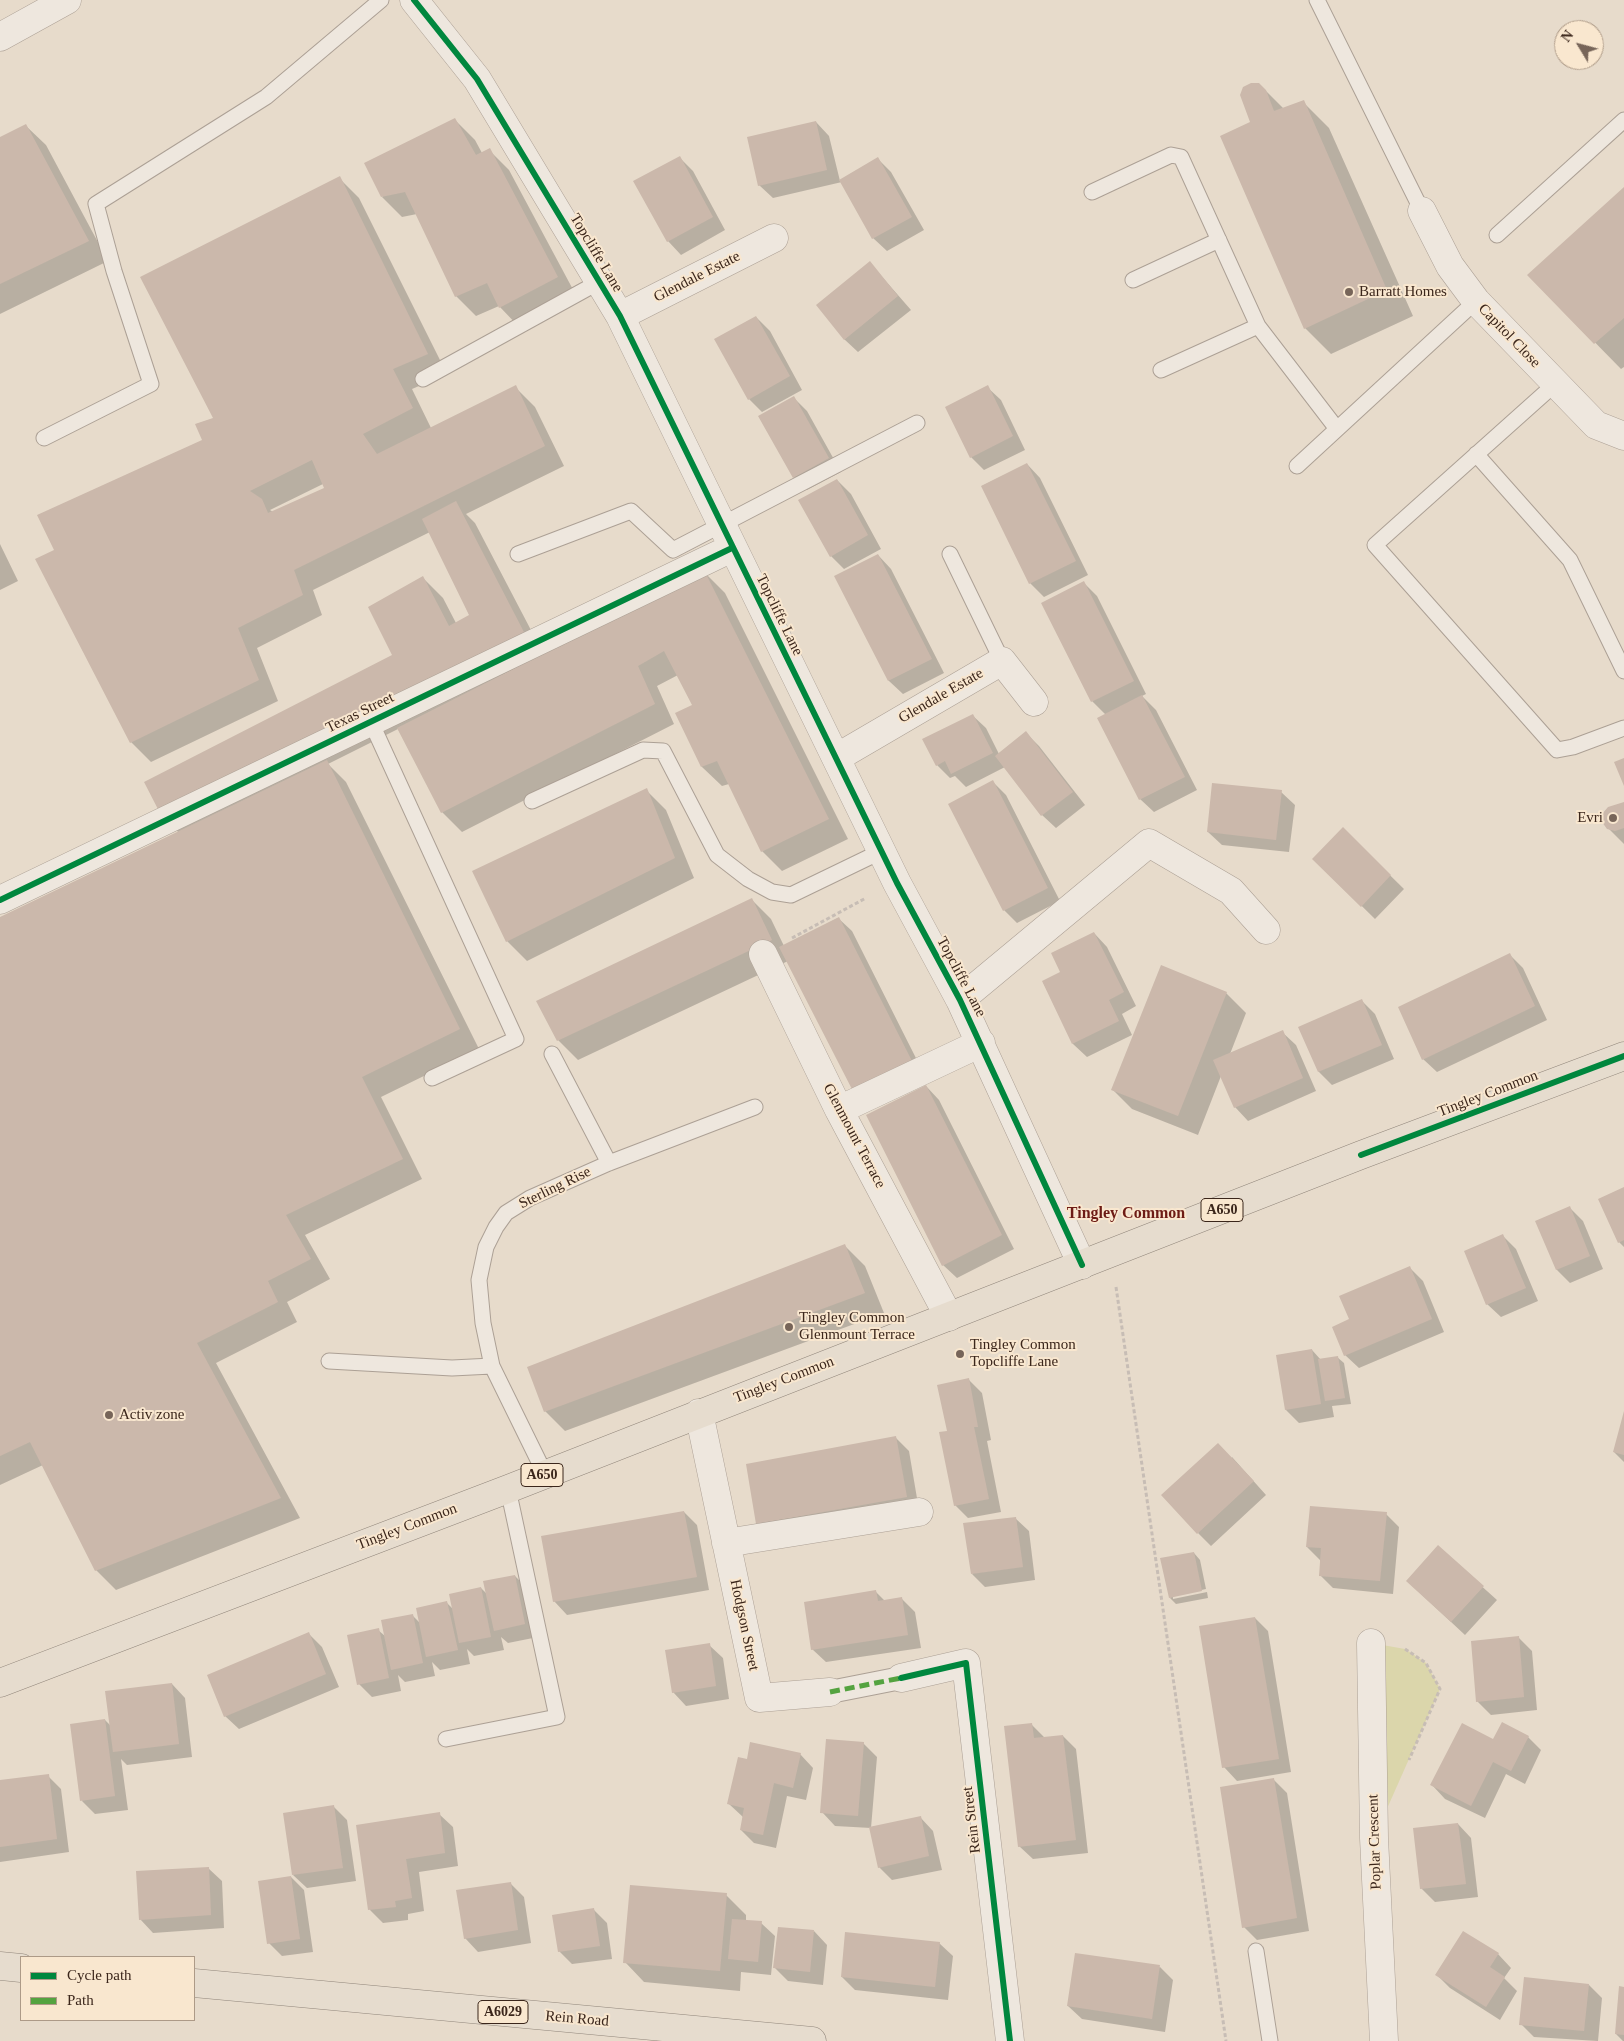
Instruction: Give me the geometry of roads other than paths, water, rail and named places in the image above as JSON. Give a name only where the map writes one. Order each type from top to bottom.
[{"type":"main road","name":"Tingley Common","points":[[0,1683],[508,1489],[698,1413],[950,1317],[1370,1152],[1624,1056]]},
{"type":"main road","points":[[0,1966],[20,1968]]},
{"type":"main road","name":"Rein Road","points":[[195,1984],[684,2035],[812,2041]]},
{"type":"street","points":[[0,37],[67,0]]},
{"type":"street","name":"Topcliffe Lane","points":[[414,0],[477,79],[620,316],[726,537],[897,882],[981,1043],[1082,1265]]},
{"type":"street","name":"Capitol Close","points":[[1422,211],[1450,266],[1476,301],[1596,425],[1624,436]]},
{"type":"street","name":"Glendale Estate","points":[[620,316],[774,238]]},
{"type":"street","name":"Texas Street","points":[[0,900],[371,722],[726,537]]},
{"type":"street","name":"Glendale Estate","points":[[836,758],[1002,661],[1034,702]]},
{"type":"street","points":[[960,1000],[1149,843],[1231,891],[1266,930]]},
{"type":"street","name":"Glenmount Terrace","points":[[763,954],[839,1110],[950,1317]]},
{"type":"street","points":[[839,1110],[981,1043]]},
{"type":"street","name":"Hodgson Street","points":[[698,1413],[759,1698],[830,1692],[900,1678]]},
{"type":"street","points":[[726,1543],[919,1512]]},
{"type":"street","name":"Poplar Crescent","points":[[1371,1643],[1374,1838],[1384,2041]]},
{"type":"street","name":"Rein Street","points":[[900,1678],[966,1663],[1010,2041]]},
{"type":"lane","points":[[44,438],[151,384],[114,271],[96,204],[266,96],[381,0]]},
{"type":"lane","points":[[1317,0],[1422,211]]},
{"type":"lane","points":[[1497,235],[1624,120]]},
{"type":"lane","points":[[1092,192],[1171,155],[1181,157],[1258,326],[1338,429]]},
{"type":"lane","points":[[1133,280],[1219,240]]},
{"type":"lane","points":[[423,379],[599,282]]},
{"type":"lane","points":[[1297,466],[1476,301]]},
{"type":"lane","points":[[1162,370],[1258,326]]},
{"type":"lane","points":[[1555,384],[1375,545],[1557,750],[1572,747],[1624,728]]},
{"type":"lane","points":[[518,554],[631,510],[673,550],[726,537],[917,423]]},
{"type":"lane","points":[[1476,454],[1570,560],[1624,671]]},
{"type":"lane","points":[[950,554],[1002,661]]},
{"type":"lane","points":[[371,722],[516,1039],[432,1078]]},
{"type":"lane","points":[[532,801],[644,750],[663,751],[717,855],[748,879],[772,892],[792,895],[882,851]]},
{"type":"lane","points":[[552,1054],[608,1163]]},
{"type":"lane","name":"Sterling Rise","points":[[545,1474],[492,1366],[483,1323],[479,1280],[486,1247],[496,1227],[506,1213],[530,1198],[608,1163],[755,1107]]},
{"type":"lane","points":[[329,1361],[452,1368],[492,1366]]},
{"type":"lane","points":[[446,1739],[557,1717],[508,1489]]},
{"type":"lane","points":[[1256,1951],[1270,2041]]},
{"type":"place","name":"Barratt Homes","points":[[1349,292]]},
{"type":"place","name":"Evri","points":[[1613,818]]},
{"type":"place","name":"Tingley Common Glenmount Terrace","points":[[789,1327]]},
{"type":"place","name":"Tingley Common Topcliffe Lane","points":[[960,1354]]},
{"type":"place","name":"Activ zone","points":[[109,1415]]},
{"type":"district","name":"Tingley Common","points":[[1126,1214]]}]
